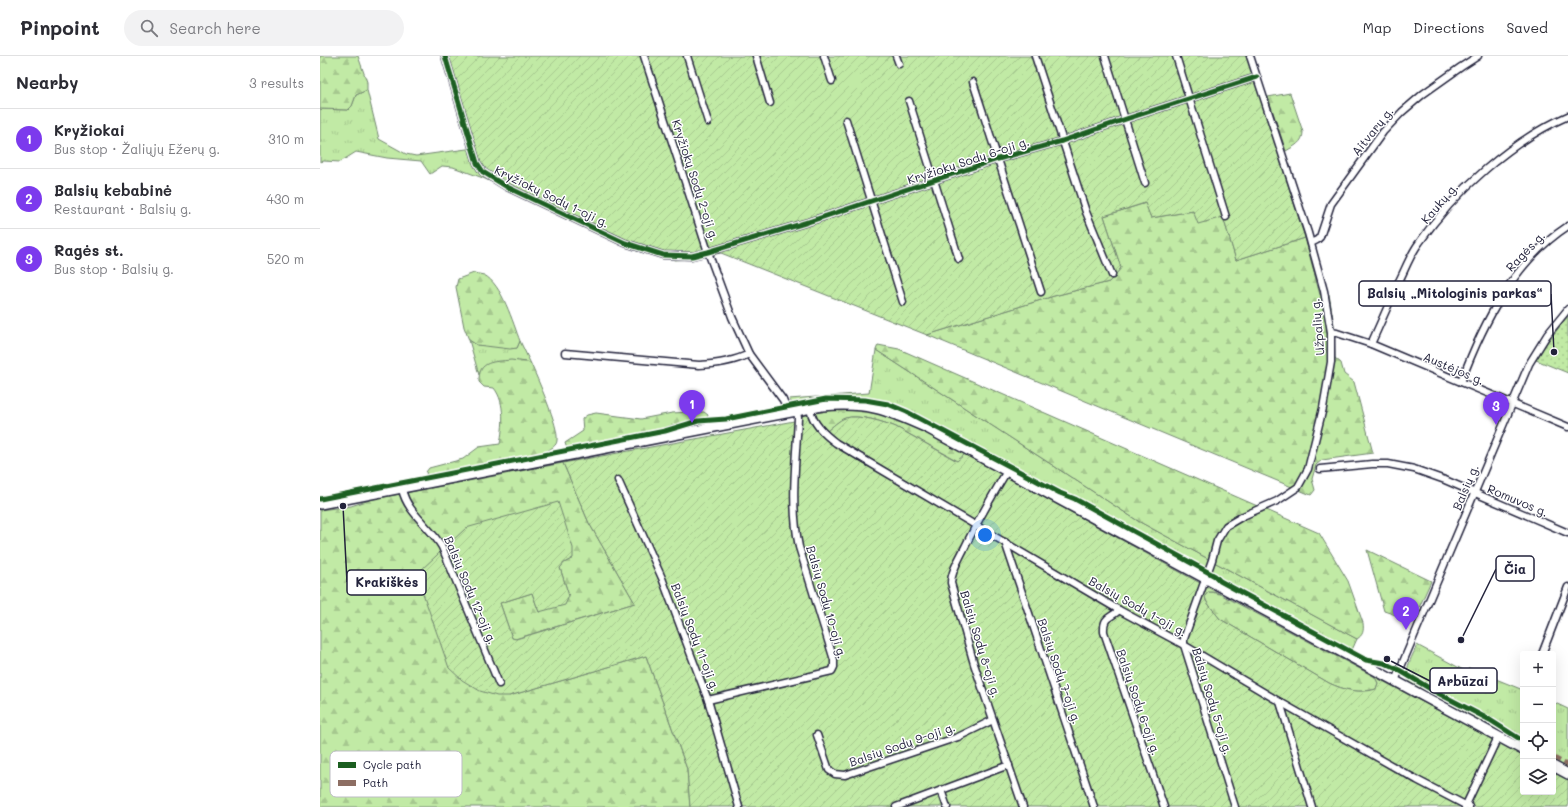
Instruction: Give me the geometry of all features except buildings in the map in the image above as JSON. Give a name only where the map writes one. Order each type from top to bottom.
[{"type":"main road","points":[[320,504],[810,409],[854,404],[883,409],[927,428],[1520,748]]},
{"type":"main road","points":[[1556,768],[1568,774]]},
{"type":"street","name":"Kryžiokų Sodų 1-oji g.","points":[[445,56],[476,163],[483,172],[507,187],[625,243],[663,255],[692,256],[708,252]]},
{"type":"street","name":"Kryžiokų Sodų 2-oji g.","points":[[644,56],[708,252],[732,317],[749,354],[793,412]]},
{"type":"street","points":[[687,56],[708,122]]},
{"type":"street","points":[[756,56],[770,103]]},
{"type":"street","points":[[824,56],[832,81]]},
{"type":"street","points":[[896,56],[899,64]]},
{"type":"street","points":[[1035,56],[1086,212],[1112,275]]},
{"type":"street","points":[[1105,56],[1145,183]]},
{"type":"street","points":[[1176,56],[1226,217]]},
{"type":"street","name":"Užpalių g.","points":[[1205,579],[1217,541],[1226,526],[1243,516],[1277,501],[1298,487],[1308,469],[1328,385],[1331,362],[1330,332],[1324,291],[1311,243],[1250,56]]},
{"type":"street","name":"Aitvarų g.","points":[[1311,243],[1320,237],[1330,204],[1383,132],[1402,112],[1423,94],[1478,56]]},
{"type":"street","name":"Kryžiokų Sodų 6-oji g.","points":[[708,252],[935,181],[998,159],[1062,141],[1257,77]]},
{"type":"street","points":[[973,82],[1041,292]]},
{"type":"street","points":[[909,101],[959,259]]},
{"type":"street","name":"Kaukų g.","points":[[1371,344],[1406,266],[1419,243],[1448,207],[1503,154],[1536,132],[1568,116]]},
{"type":"street","points":[[846,120],[903,302]]},
{"type":"street","name":"Ragės g.","points":[[1460,382],[1483,332],[1511,282],[1536,251],[1568,226]]},
{"type":"street","name":"Balsių g.","points":[[1395,681],[1529,364],[1538,348],[1568,309]]},
{"type":"street","name":"Austėjos g.","points":[[1330,332],[1371,344],[1568,427]]},
{"type":"street","points":[[565,353],[699,365],[733,360],[749,354]]},
{"type":"street","name":"Balsių Sodų 1-oji g.","points":[[810,409],[813,419],[821,431],[836,443],[976,524],[1119,610],[1184,645],[1280,702],[1417,780],[1466,806]]},
{"type":"street","name":"Balsių Sodų 10-oji g.","points":[[708,700],[832,671],[834,667],[834,660],[799,547],[795,528],[794,498],[798,418],[793,412]]},
{"type":"street","name":"Romuvos g.","points":[[1320,469],[1372,464],[1414,468],[1568,533]]},
{"type":"street","name":"Balsių Sodų 8-oji g.","points":[[1007,471],[976,524],[959,559],[951,579],[951,583],[968,643],[1023,807]]},
{"type":"street","name":"Balsių Sodų 11-oji g.","points":[[618,480],[662,578],[708,700],[739,807]]},
{"type":"street","name":"Balsių Sodų 12-oji g.","points":[[402,489],[405,501],[436,536],[442,547],[499,684]]},
{"type":"street","name":"Balsių Sodų 7-oji g.","points":[[1005,542],[1094,807]]},
{"type":"street","name":"Balsių Sodų 5-oji g.","points":[[1205,579],[1186,632],[1184,645],[1234,807]]},
{"type":"street","points":[[1543,651],[1568,587]]},
{"type":"street","name":"Balsių Sodų 6-oji g.","points":[[1119,610],[1105,622],[1104,632],[1164,807]]},
{"type":"street","points":[[1280,702],[1312,807]]},
{"type":"street","name":"Balsių Sodų 9-oji g.","points":[[817,735],[829,770],[835,774],[845,775],[958,737],[993,720]]},
{"type":"street","points":[[1466,806],[1498,737]]},
{"type":"street","points":[[896,807],[1009,765]]},
{"type":"street","points":[[941,790],[947,807]]},
{"type":"green space","points":[[320,56],[358,56],[367,82],[367,90],[356,95],[352,106],[348,110],[320,109]]},
{"type":"green space","points":[[447,56],[1247,56],[1305,238],[1236,260],[1223,217],[1198,224],[1193,211],[1151,218],[1145,203],[1104,216],[1121,268],[1109,282],[1054,296],[927,335],[721,253],[691,259],[675,260],[637,251],[483,178]]},
{"type":"green space","points":[[367,90],[379,139],[406,154],[416,156],[474,148],[483,178],[453,167],[442,166],[430,174],[421,161],[387,158],[356,152],[340,162],[320,162],[320,109],[348,110],[352,106],[356,95]]},
{"type":"green space","points":[[1290,93],[1303,136],[1300,142],[1286,151],[1268,97]]},
{"type":"green space","points":[[1146,203],[1151,218],[1193,211],[1223,217],[1236,260],[1305,238],[1320,295],[1329,294],[1334,325],[1335,358],[1341,363],[1344,374],[1354,382],[1373,453],[1322,460],[1316,465],[1312,479],[1315,490],[1311,495],[927,335],[1054,296],[1109,282],[1121,268],[1104,216]]},
{"type":"green space","points":[[474,273],[484,275],[496,287],[501,295],[520,341],[517,348],[510,349],[477,345],[469,340],[464,327],[456,287],[458,279]]},
{"type":"green space","points":[[1568,316],[1568,373],[1536,360],[1546,344]]},
{"type":"green space","points":[[469,340],[477,345],[517,348],[520,341],[531,364],[527,362],[483,367],[479,375]]},
{"type":"green space","points":[[878,345],[899,349],[1319,533],[1348,581],[1363,623],[1363,631],[1361,636],[1357,639],[1138,521],[876,350]]},
{"type":"green space","points":[[876,350],[1138,521],[1357,639],[1352,650],[1220,579],[1212,571],[1197,570],[1061,495],[1061,492],[902,407],[880,400],[857,397],[841,396],[816,398],[792,403],[789,399],[869,393]]},
{"type":"green space","points":[[511,360],[531,364],[555,424],[557,440],[554,447],[547,451],[427,477],[426,472],[429,468],[463,459],[479,447],[500,444],[503,415],[498,394],[494,388],[484,387],[479,382],[479,375],[484,366],[488,364]]},
{"type":"green space","points":[[861,408],[901,420],[965,454],[958,461],[896,427],[864,418],[846,418],[838,422],[827,431],[823,430],[808,413],[822,409]]},
{"type":"green space","points":[[704,412],[708,415],[707,418],[672,425],[646,435],[567,449],[565,443],[583,431],[582,419],[587,415],[596,413],[641,419],[672,413]]},
{"type":"green space","points":[[808,413],[823,430],[827,431],[845,418],[864,418],[896,427],[957,461],[965,454],[1220,594],[1208,592],[1205,596],[1206,601],[1220,619],[1329,683],[1340,688],[1364,691],[1376,689],[1378,683],[1375,677],[1520,753],[1520,795],[1556,795],[1556,773],[1568,779],[1568,807],[690,807],[687,769],[646,656],[509,696],[497,696],[480,691],[462,680],[449,668],[418,579],[421,570],[466,528],[558,502],[573,548],[573,558],[564,563],[560,568],[569,596],[565,605],[539,612],[532,593],[500,603],[512,638],[516,639],[635,603],[589,523],[563,463],[794,421]]},
{"type":"green space","points":[[563,463],[589,523],[635,603],[515,639],[512,638],[500,603],[532,593],[539,612],[569,596],[560,568],[564,563],[573,558],[466,528],[509,696],[646,656],[687,769],[690,807],[320,807],[320,510],[351,506],[373,499]]},
{"type":"green space","points":[[1367,550],[1431,581],[1413,621],[1384,611]]},
{"type":"green space","points":[[1208,592],[1220,594],[1375,677],[1378,683],[1376,689],[1358,691],[1340,688],[1329,683],[1220,619],[1206,601],[1205,596]]},
{"type":"green space","points":[[1417,645],[1467,672],[1469,668],[1520,689],[1520,745],[1411,685],[1407,676],[1410,660]]},
{"type":"green space","points":[[1556,703],[1568,709],[1568,771],[1556,765]]},
{"type":"marked path","points":[[1556,759],[1568,765]]},
{"type":"cycle path","points":[[445,56],[477,163],[483,172],[507,187],[625,243],[663,255],[692,256],[808,222],[998,159],[1062,141],[1257,77]]},
{"type":"cycle path","points":[[320,499],[665,431],[698,421],[726,419],[826,399],[865,400],[888,404],[907,412],[1060,493],[1075,499],[1215,576],[1220,581],[1366,660],[1384,663],[1399,670],[1434,691],[1490,720],[1520,739]]},
{"type":"place","name":"Balsių „Mitologinis parkas“","points":[[1554,352]]},
{"type":"place","name":"Kryžiokai","points":[[692,423]]},
{"type":"place","name":"Ragės st.","points":[[1496,425]]},
{"type":"place","name":"Krakiškės","points":[[343,506]]},
{"type":"place","name":"Balsių kebabinė","points":[[1406,630]]},
{"type":"place","name":"Čia","points":[[1461,640]]},
{"type":"place","name":"Arbūzai","points":[[1387,659]]}]
